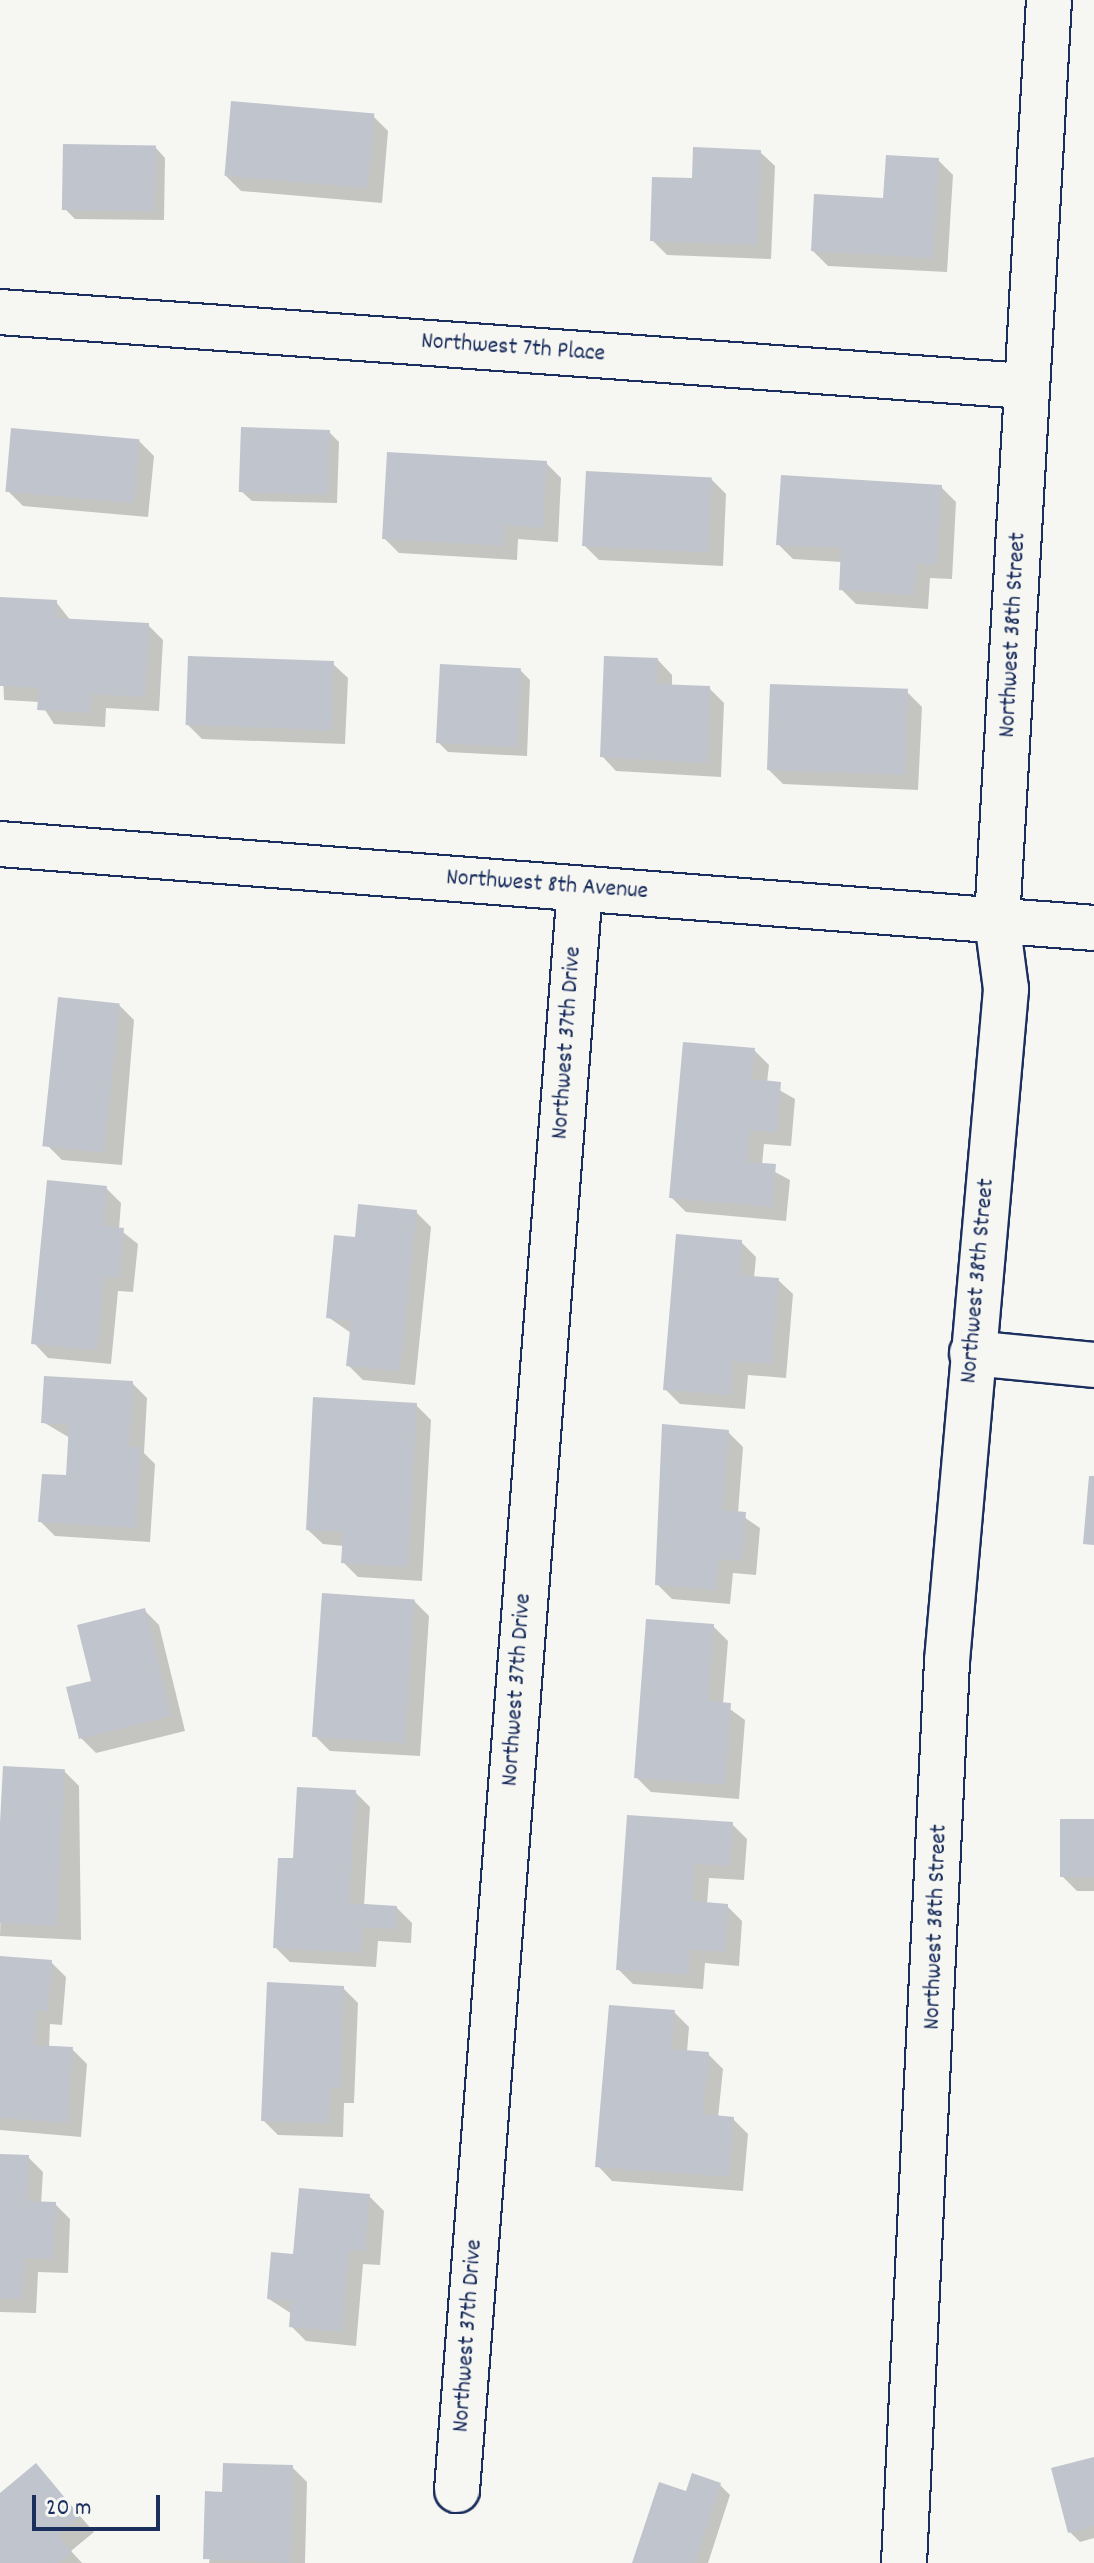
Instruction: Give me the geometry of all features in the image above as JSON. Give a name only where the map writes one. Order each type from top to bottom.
[{"type":"street","name":"Northwest 38th Street","points":[[904,2563],[947,1661],[1006,989],[997,921],[1049,0]]},
{"type":"street","name":"Northwest 7th Place","points":[[0,312],[1026,386]]},
{"type":"street","name":"Northwest 8th Avenue","points":[[0,844],[1094,928]]},
{"type":"street","name":"Northwest 37th Drive","points":[[457,2490],[580,889]]},
{"type":"street","points":[[972,1353],[1094,1365]]},
{"type":"building","points":[[231,101],[374,114],[368,188],[224,176]]},
{"type":"building","points":[[63,144],[156,146],[155,212],[62,210]]},
{"type":"building","points":[[693,147],[761,150],[757,245],[650,241],[652,177],[692,178]]},
{"type":"building","points":[[886,155],[939,158],[933,258],[811,251],[814,194],[883,198]]},
{"type":"building","points":[[241,427],[330,430],[328,495],[239,492]]},
{"type":"building","points":[[11,428],[140,439],[134,503],[5,492]]},
{"type":"building","points":[[387,452],[547,461],[543,528],[504,525],[503,546],[382,539]]},
{"type":"building","points":[[586,471],[712,478],[708,552],[582,546]]},
{"type":"building","points":[[781,475],[942,485],[937,565],[916,564],[914,595],[839,590],[841,548],[776,545]]},
{"type":"building","points":[[0,597],[57,600],[56,618],[149,623],[145,697],[92,694],[90,713],[37,710],[39,688],[0,686]]},
{"type":"building","points":[[188,656],[334,661],[332,730],[186,725]]},
{"type":"building","points":[[604,656],[658,658],[657,684],[710,686],[707,763],[600,757]]},
{"type":"building","points":[[440,664],[521,668],[517,747],[436,743]]},
{"type":"building","points":[[770,684],[908,689],[905,775],[767,770]]},
{"type":"building","points":[[58,997],[120,1003],[104,1153],[42,1146]]},
{"type":"building","points":[[683,1042],[755,1048],[752,1079],[781,1082],[777,1133],[750,1130],[747,1162],[776,1164],[772,1207],[669,1198]]},
{"type":"building","points":[[47,1180],[107,1186],[104,1226],[124,1228],[119,1278],[104,1277],[97,1350],[31,1344]]},
{"type":"building","points":[[358,1204],[417,1210],[400,1371],[346,1366],[351,1321],[326,1318],[334,1235],[355,1237]]},
{"type":"building","points":[[676,1234],[742,1240],[739,1275],[779,1278],[771,1364],[733,1361],[731,1395],[663,1390]]},
{"type":"building","points":[[44,1376],[133,1381],[129,1447],[141,1447],[136,1528],[38,1522],[42,1474],[66,1475],[69,1425],[41,1423]]},
{"type":"building","points":[[313,1397],[417,1403],[408,1567],[341,1563],[343,1532],[306,1530]]},
{"type":"building","points":[[662,1424],[729,1430],[722,1510],[746,1512],[742,1561],[719,1559],[716,1590],[655,1585]]},
{"type":"building","points":[[1089,1476],[1094,1476],[1094,1545],[1083,1544]]},
{"type":"building","points":[[322,1593],[415,1599],[405,1743],[312,1737]]},
{"type":"building","points":[[145,1608],[171,1716],[79,1739],[66,1687],[91,1681],[77,1625]]},
{"type":"building","points":[[646,1619],[714,1624],[708,1701],[731,1703],[725,1785],[634,1778]]},
{"type":"building","points":[[3,1766],[65,1769],[57,1926],[0,1923]]},
{"type":"building","points":[[297,1787],[356,1790],[349,1903],[397,1906],[397,1929],[363,1927],[361,1953],[273,1948],[278,1858],[293,1858]]},
{"type":"building","points":[[627,1815],[733,1822],[730,1866],[695,1864],[692,1901],[728,1904],[725,1952],[690,1949],[689,1975],[616,1970]]},
{"type":"building","points":[[1060,1819],[1094,1819],[1094,1877],[1060,1877]]},
{"type":"building","points":[[0,1956],[52,1960],[48,2011],[36,2010],[34,2045],[73,2047],[67,2123],[0,2118]]},
{"type":"building","points":[[267,1982],[344,1986],[340,2089],[330,2089],[329,2123],[261,2121]]},
{"type":"building","points":[[609,2005],[675,2010],[672,2049],[709,2052],[703,2114],[734,2117],[729,2177],[595,2167]]},
{"type":"building","points":[[0,2154],[29,2155],[27,2201],[56,2202],[53,2259],[24,2258],[22,2299],[0,2298]]},
{"type":"building","points":[[299,2188],[370,2194],[365,2251],[349,2250],[342,2332],[289,2327],[291,2301],[267,2299],[271,2252],[293,2254]]},
{"type":"building","points":[[1094,2457],[1094,2526],[1068,2533],[1051,2468]]},
{"type":"building","points":[[36,2463],[80,2516],[58,2535],[72,2552],[59,2563],[0,2563],[0,2493]]},
{"type":"building","points":[[223,2463],[293,2465],[290,2563],[203,2559],[205,2491],[222,2492]]},
{"type":"building","points":[[692,2473],[721,2483],[695,2563],[632,2563],[659,2482],[686,2491]]}]
